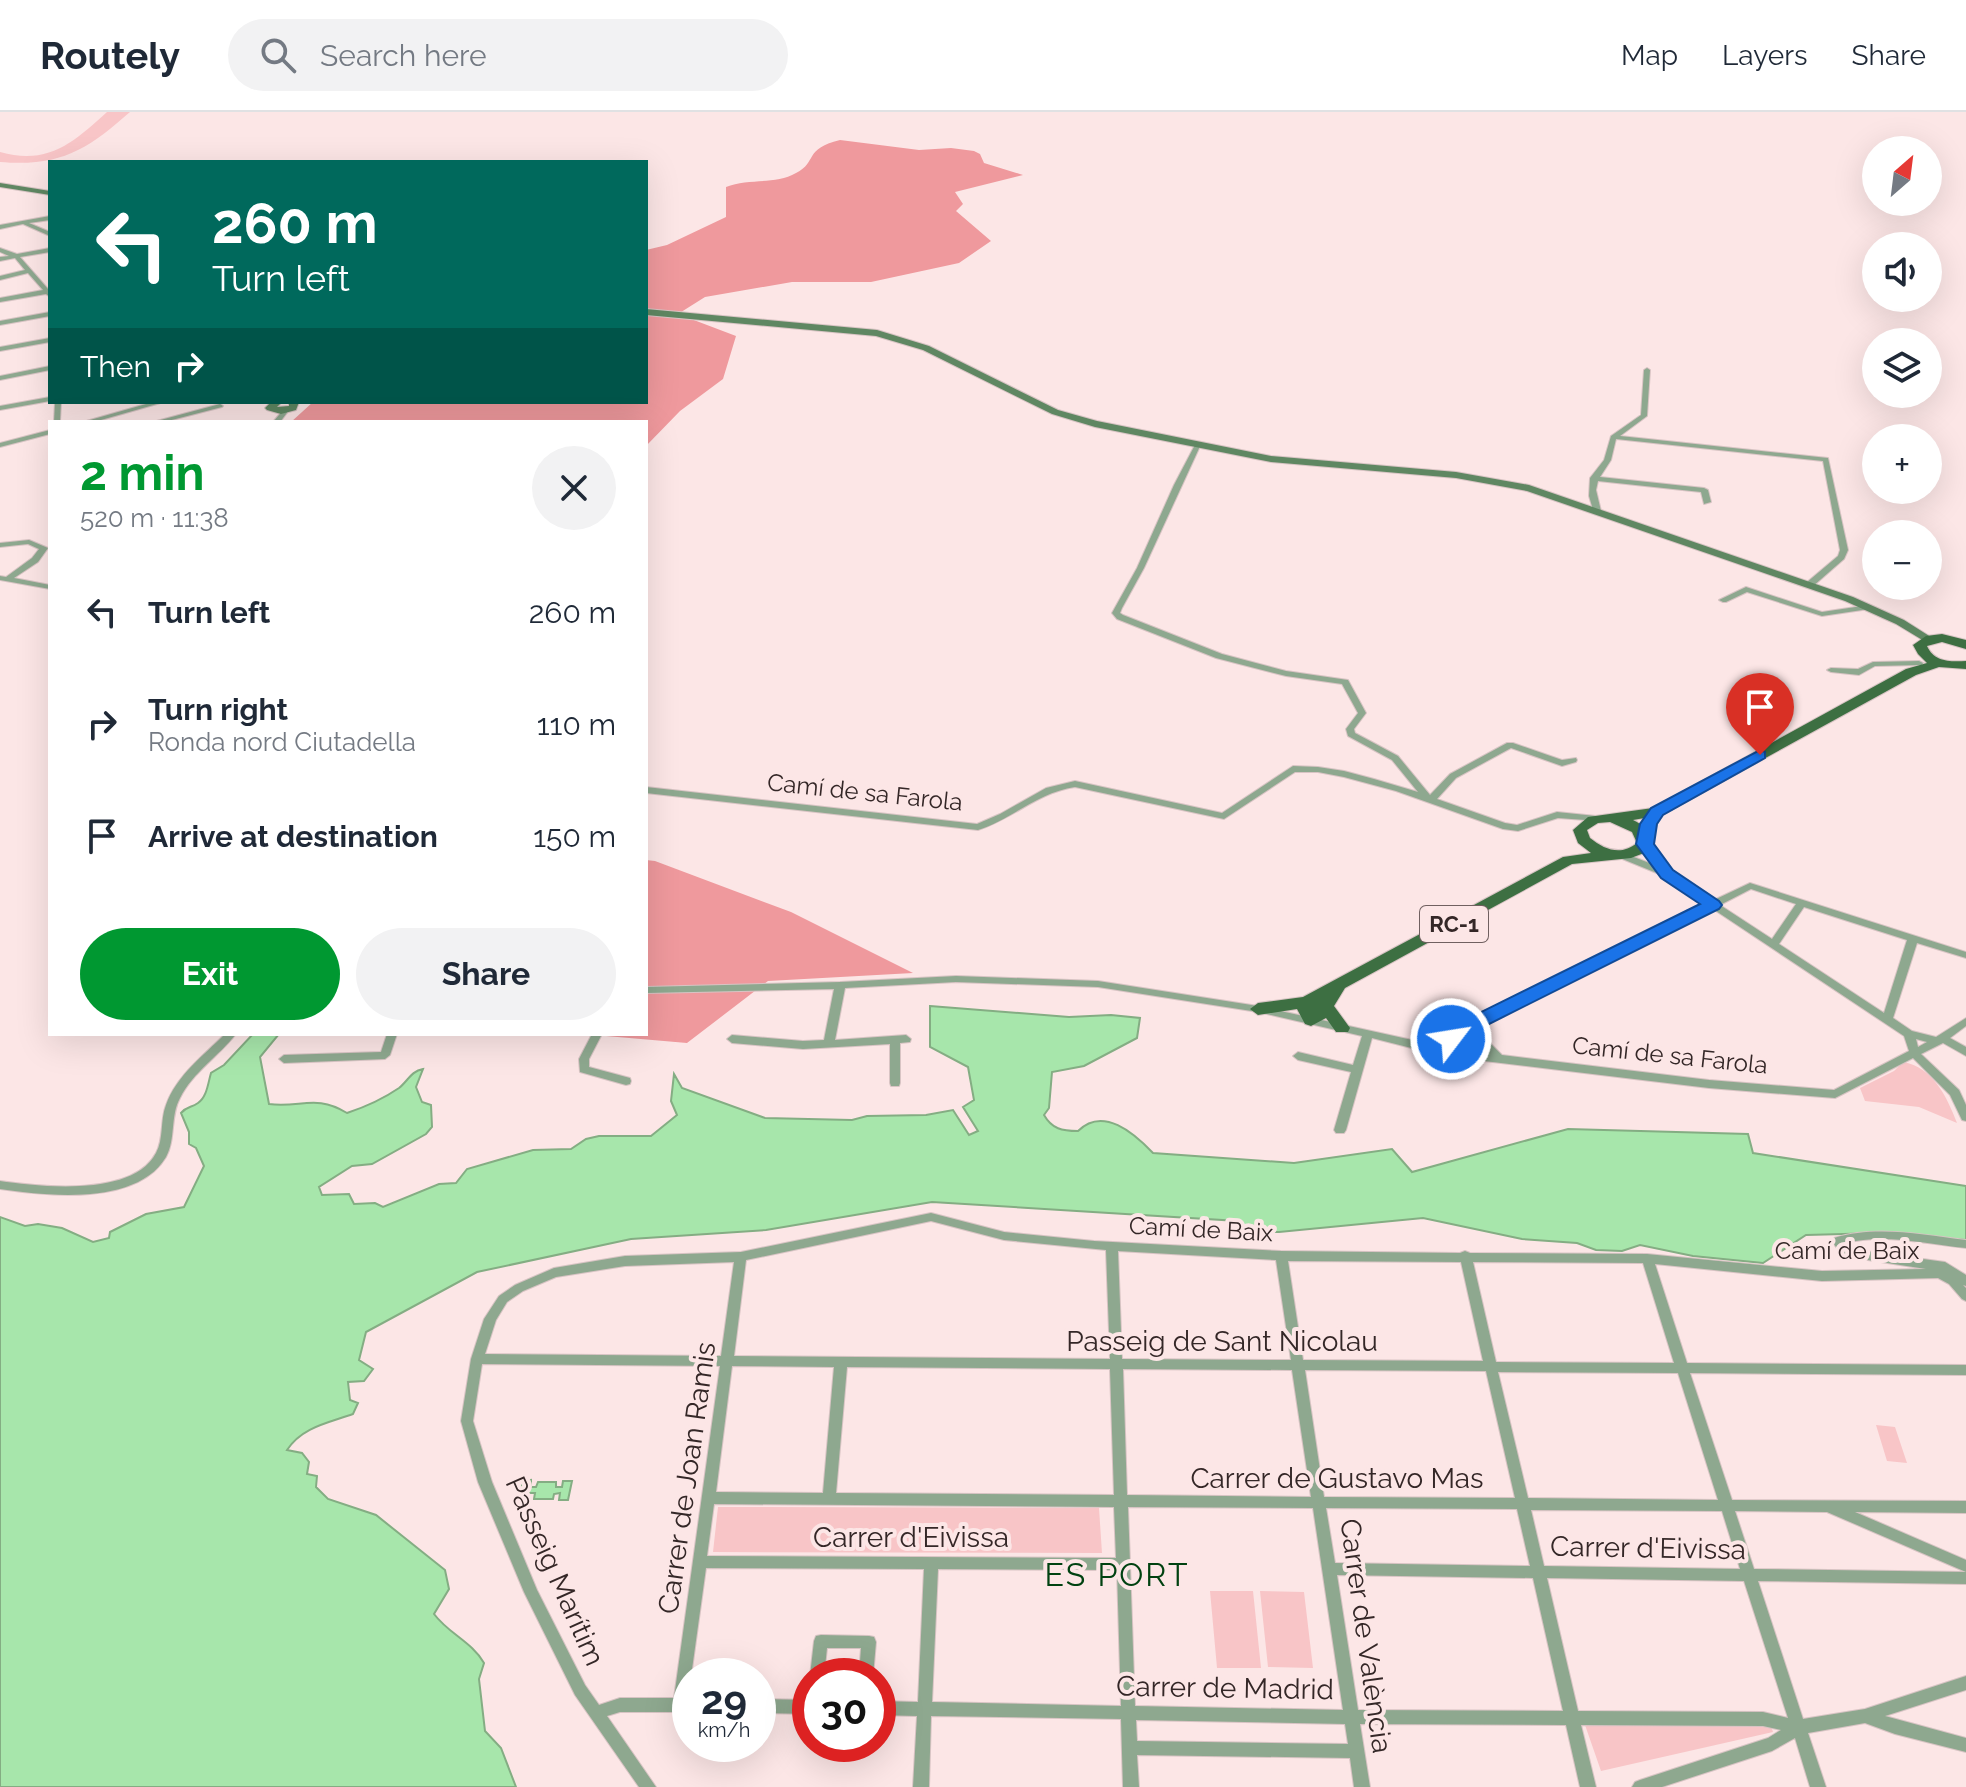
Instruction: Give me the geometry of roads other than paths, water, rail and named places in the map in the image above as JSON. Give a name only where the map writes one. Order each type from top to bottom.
[{"type":"main road","points":[[1918,663],[1920,645],[1928,639],[1966,635]]},
{"type":"main road","points":[[1950,639],[1966,645]]},
{"type":"main road","name":"RC-1","points":[[1918,663],[1939,663]]},
{"type":"main road","name":"RC-1","points":[[1568,860],[1582,835],[1584,824],[1603,818],[1657,812],[1918,663],[1966,665]]},
{"type":"main road","points":[[1645,841],[1648,824],[1657,812]]},
{"type":"main road","points":[[1603,818],[1633,825],[1645,841]]},
{"type":"main road","points":[[1582,835],[1599,852],[1617,855]]},
{"type":"main road","name":"RC-1","points":[[1258,1009],[1307,1002],[1568,860],[1635,853],[1645,841]]},
{"type":"main road","points":[[1307,1002],[1305,1009],[1311,1020],[1327,1008],[1339,986]]},
{"type":"main road","points":[[1327,1008],[1342,1028]]},
{"type":"street","points":[[0,185],[48,193]]},
{"type":"street","points":[[0,227],[48,218]]},
{"type":"street","points":[[23,223],[48,233]]},
{"type":"street","points":[[0,250],[16,256],[48,291]]},
{"type":"street","points":[[0,259],[48,250]]},
{"type":"street","points":[[0,278],[30,271]]},
{"type":"street","points":[[0,300],[48,293]]},
{"type":"street","points":[[648,312],[846,330],[905,339],[1074,419],[1299,462],[1495,480],[1597,511],[1869,607],[1928,639]]},
{"type":"street","points":[[0,323],[48,314]]},
{"type":"street","points":[[0,349],[48,340]]},
{"type":"street","points":[[0,378],[48,368]]},
{"type":"street","points":[[1597,511],[1591,491],[1594,478],[1607,461],[1613,437],[1644,416],[1647,370]]},
{"type":"street","points":[[0,408],[48,399]]},
{"type":"street","points":[[272,405],[291,407]]},
{"type":"street","points":[[93,420],[119,413],[130,406]]},
{"type":"street","points":[[164,420],[220,406]]},
{"type":"street","points":[[119,413],[126,420]]},
{"type":"street","points":[[0,445],[48,433]]},
{"type":"street","points":[[1613,437],[1826,459],[1844,550],[1841,557],[1809,585]]},
{"type":"street","points":[[1198,444],[1165,519],[1116,613],[1131,623],[1219,656],[1286,673],[1345,682],[1362,713],[1350,729],[1351,734],[1395,758],[1430,801],[1453,776],[1510,745],[1562,763],[1573,760]]},
{"type":"street","points":[[1594,478],[1704,490],[1707,502]]},
{"type":"street","points":[[0,545],[29,542],[44,548],[35,560],[5,578]]},
{"type":"street","points":[[5,578],[48,587]]},
{"type":"street","points":[[1723,600],[1746,589],[1822,614],[1869,607]]},
{"type":"street","points":[[1831,670],[1859,672],[1873,664],[1918,663]]},
{"type":"street","name":"Camí de sa Farola","points":[[648,790],[978,827],[1006,817],[1051,788],[1075,784],[1224,816],[1293,769],[1350,775],[1518,828],[1557,815],[1603,818]]},
{"type":"street","points":[[1567,816],[1582,835]]},
{"type":"street","points":[[1645,841],[1667,874]]},
{"type":"street","points":[[1617,855],[1667,874],[1909,1034],[1940,1040],[1966,1052]]},
{"type":"street","points":[[1435,1050],[1476,1023],[1750,886],[1966,955]]},
{"type":"street","points":[[1774,944],[1802,903]]},
{"type":"street","points":[[1887,1020],[1913,938]]},
{"type":"street","name":"Camí de sa Farola","points":[[648,990],[956,979],[1098,984],[1258,1009],[1435,1050],[1709,1084],[1835,1094],[1899,1059],[1915,1054]]},
{"type":"street","points":[[829,1043],[840,985]]},
{"type":"street","points":[[1915,1054],[1966,1021]]},
{"type":"street","points":[[1476,1023],[1486,1046],[1499,1059]]},
{"type":"street","points":[[1340,1130],[1368,1034]]},
{"type":"street","points":[[1909,1034],[1915,1054],[1955,1093],[1966,1117]]},
{"type":"street","points":[[0,1185],[37,1191],[116,1188],[143,1176],[161,1156],[165,1120],[174,1099],[188,1078],[229,1036]]},
{"type":"street","points":[[284,1059],[385,1055],[391,1036]]},
{"type":"street","points":[[596,1036],[584,1059],[584,1069],[626,1081]]},
{"type":"street","points":[[732,1039],[803,1045],[900,1040],[895,1083]]},
{"type":"street","points":[[1298,1056],[1357,1070]]},
{"type":"street","name":"Camí de Baix","points":[[477,1359],[490,1319],[503,1299],[519,1288],[554,1273],[625,1261],[741,1257],[931,1217],[1004,1236],[1281,1256],[1465,1255],[1647,1259],[1822,1276],[1940,1273],[1966,1296]]},
{"type":"street","points":[[1966,1244],[1892,1238],[1838,1241],[1846,1253],[1945,1267],[1966,1281]]},
{"type":"street","points":[[1112,1246],[1131,1787]]},
{"type":"street","points":[[1465,1255],[1588,1787]]},
{"type":"street","name":"Carrer de València","points":[[1281,1256],[1362,1787]]},
{"type":"street","name":"Carrer de Joan Ramis","points":[[690,1658],[699,1562],[741,1257]]},
{"type":"street","points":[[1647,1259],[1818,1787]]},
{"type":"street","name":"Passeig de Sant Nicolau","points":[[477,1359],[1966,1370]]},
{"type":"street","name":"Passeig Marítim","points":[[477,1359],[467,1421],[485,1482],[531,1592],[595,1713],[648,1787]]},
{"type":"street","points":[[829,1499],[841,1362]]},
{"type":"street","name":"Carrer de Gustavo Mas","points":[[708,1498],[1966,1507]]},
{"type":"street","points":[[1827,1505],[1966,1566]]},
{"type":"street","name":"Carrer d'Eivissa","points":[[699,1562],[1123,1564]]},
{"type":"street","points":[[921,1787],[931,1563]]},
{"type":"street","name":"Carrer d'Eivissa","points":[[1330,1569],[1966,1578]]},
{"type":"street","points":[[819,1658],[821,1641],[869,1642],[868,1658]]},
{"type":"street","points":[[1641,1787],[1772,1744],[1799,1727],[1865,1716],[1966,1683]]},
{"type":"street","points":[[595,1713],[620,1705],[672,1705]]},
{"type":"street","name":"Carrer de Madrid","points":[[896,1708],[1351,1717],[1763,1719],[1799,1727]]},
{"type":"street","points":[[1865,1716],[1966,1745]]},
{"type":"street","points":[[1129,1748],[1357,1751]]},
{"type":"district","name":"ES PORT","points":[[1117,1574]]}]
